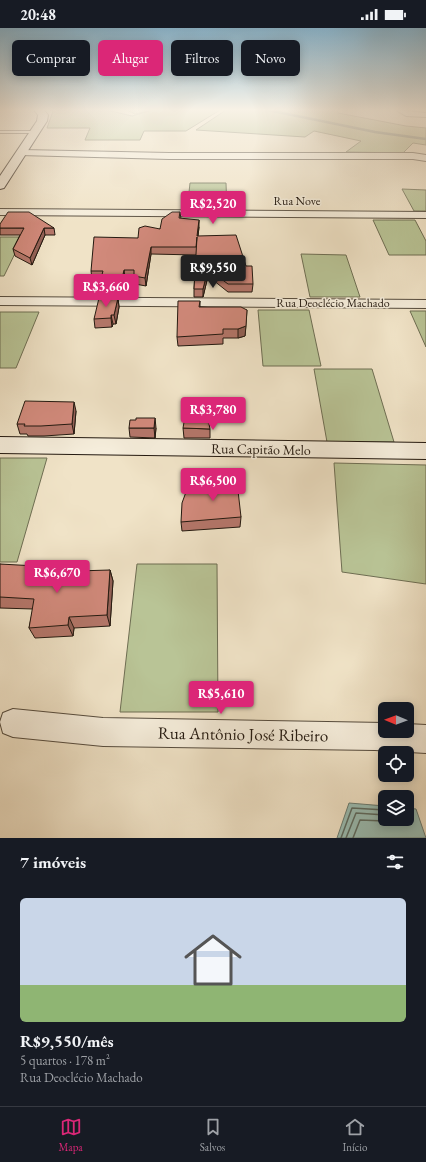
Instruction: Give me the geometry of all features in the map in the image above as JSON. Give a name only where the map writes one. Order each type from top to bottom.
[{"type":"main road","points":[[0,185],[26,148]]},
{"type":"main road","name":"Rua Capitão Melo","points":[[0,445],[426,451]]},
{"type":"street","points":[[23,153],[169,156],[413,156],[426,158]]},
{"type":"street","name":"Rua Nove","points":[[0,212],[426,215]]},
{"type":"street","name":"Rua Deoclécio Machado","points":[[0,301],[426,304]]},
{"type":"street","name":"Rua Antônio José Ribeiro","points":[[13,723],[103,732],[375,736],[426,739]]},
{"type":"green space","points":[[352,148],[408,148],[403,153],[346,152]]},
{"type":"green space","points":[[190,183],[226,183],[227,211],[187,211]]},
{"type":"green space","points":[[402,189],[426,190],[426,211],[414,211]]},
{"type":"green space","points":[[373,220],[415,220],[426,241],[426,255],[389,255]]},
{"type":"green space","points":[[0,237],[23,237],[4,276],[0,276]]},
{"type":"green space","points":[[301,254],[346,255],[360,297],[310,297]]},
{"type":"green space","points":[[258,310],[309,310],[321,366],[263,366]]},
{"type":"green space","points":[[410,311],[426,311],[426,347]]},
{"type":"green space","points":[[0,312],[39,312],[16,368],[0,368]]},
{"type":"green space","points":[[314,369],[372,369],[394,442],[327,442]]},
{"type":"green space","points":[[0,458],[47,458],[17,562],[0,562]]},
{"type":"green space","points":[[334,463],[426,465],[426,584],[342,572]]},
{"type":"green space","points":[[137,564],[217,564],[218,712],[120,712]]},
{"type":"water","points":[[349,803],[378,805],[378,826],[414,826],[414,809],[416,809],[426,838],[337,838]]},
{"type":"building","points":[[8,212],[29,212],[54,228],[44,228],[30,258],[13,249],[24,228],[0,228],[0,224]]},
{"type":"building","points":[[172,212],[180,212],[179,218],[199,220],[197,236],[236,235],[246,266],[252,266],[253,284],[228,284],[208,269],[203,289],[194,289],[197,237],[196,247],[151,247],[145,278],[134,276],[134,270],[124,270],[120,288],[102,288],[105,278],[101,278],[103,271],[91,271],[94,237],[138,238],[139,228],[145,226],[160,229],[162,219]]},
{"type":"building","points":[[99,298],[118,298],[114,315],[111,315],[111,318],[94,319]]},
{"type":"building","points":[[178,301],[200,301],[199,307],[241,307],[247,310],[246,326],[238,329],[223,329],[223,334],[177,337]]},
{"type":"building","points":[[25,401],[74,402],[72,424],[24,426],[25,424],[17,424]]},
{"type":"building","points":[[206,409],[210,429],[183,428],[186,411]]},
{"type":"building","points":[[136,418],[155,418],[154,428],[129,428],[130,420],[136,420]]},
{"type":"building","points":[[236,473],[241,517],[181,522],[182,503],[186,492],[221,491],[219,474]]},
{"type":"building","points":[[0,564],[36,566],[32,582],[75,579],[76,571],[110,570],[107,615],[69,617],[68,625],[29,628],[34,599],[0,597]]}]
